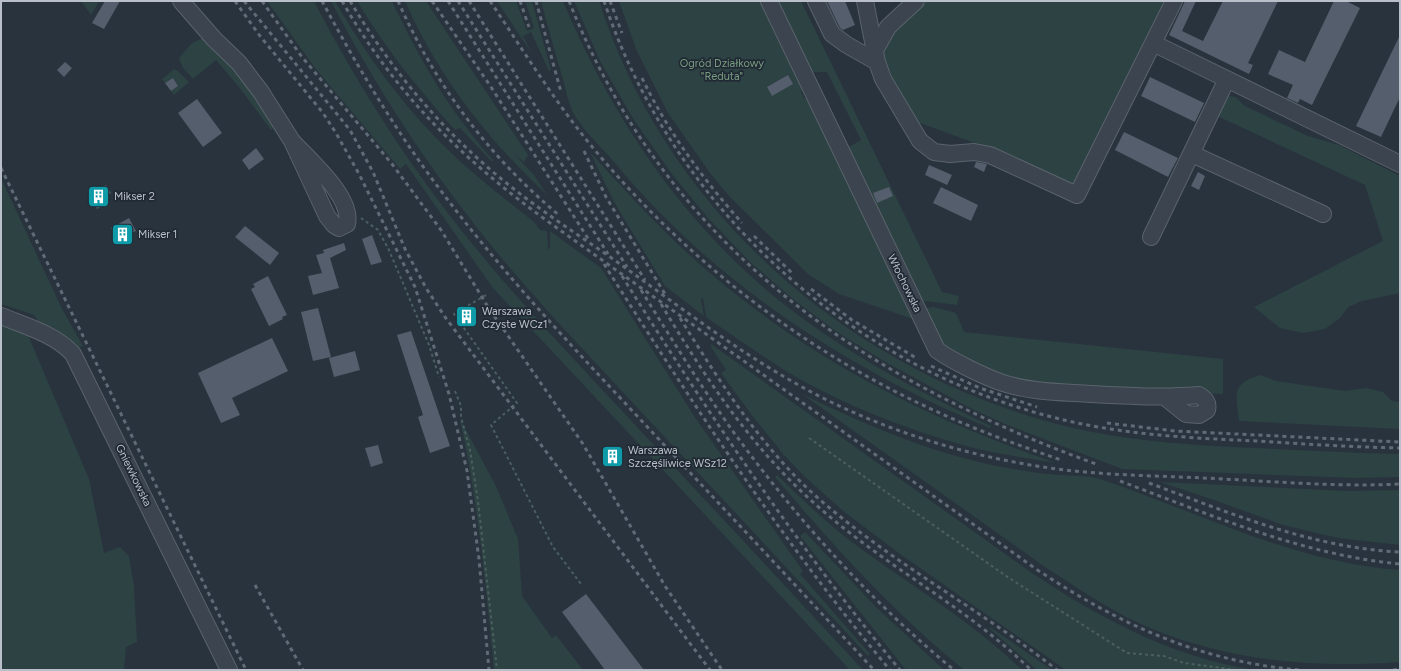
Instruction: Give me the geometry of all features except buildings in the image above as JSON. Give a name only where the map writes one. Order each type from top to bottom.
[{"type":"street","points":[[181,1],[214,39],[239,63],[276,116],[292,141],[327,216],[334,226],[339,228],[347,224],[348,220],[344,207],[334,186],[292,141]]},
{"type":"street","name":"Włochowska","points":[[769,1],[937,350],[947,357],[1002,383],[1016,386],[1056,392],[1166,398]]},
{"type":"street","points":[[816,1],[832,34],[847,45],[876,56]]},
{"type":"street","points":[[865,1],[876,56],[883,79],[920,141],[934,152],[974,152],[990,155],[1077,195],[1174,1]]},
{"type":"street","points":[[876,56],[888,27],[916,1]]},
{"type":"street","points":[[1154,43],[1400,164]]},
{"type":"street","points":[[1151,237],[1227,79]]},
{"type":"street","points":[[1192,154],[1323,214]]},
{"type":"street","name":"Gniewkowska","points":[[1,316],[48,336],[63,344],[73,354],[229,670]]},
{"type":"path","points":[[344,207],[378,230],[389,250],[426,338],[439,377]]},
{"type":"path","points":[[486,295],[454,314],[517,403],[491,425],[553,547],[581,584]]},
{"type":"path","points":[[455,391],[461,406],[461,417],[470,450],[478,501],[497,670]]},
{"type":"path","points":[[809,438],[1009,578],[1127,653],[1164,656],[1184,663],[1236,670]]},
{"type":"green space","points":[[81,1],[99,1],[91,15]]},
{"type":"green space","points":[[267,1],[314,1],[350,67],[390,131],[455,223],[517,297],[557,341],[863,670],[850,670],[493,288],[406,164],[400,169],[315,68]]},
{"type":"green space","points":[[331,1],[335,1],[376,66],[425,126],[461,162],[534,222],[540,230],[547,231],[548,249],[550,248],[550,231],[601,268],[694,416],[803,571],[800,574],[870,654],[868,656],[557,321],[492,246],[432,168],[396,114],[362,58]]},
{"type":"green space","points":[[357,1],[392,1],[436,84],[462,122],[493,160],[492,162],[460,128],[455,130],[428,100],[391,52]]},
{"type":"green space","points":[[405,1],[426,1],[528,155],[524,162],[515,155],[534,175],[547,195],[504,152],[466,105],[433,55],[418,29]]},
{"type":"green space","points":[[497,1],[516,1],[527,31],[534,28],[525,1],[532,1],[551,70],[549,71],[531,32],[523,36],[532,54]]},
{"type":"green space","points":[[541,1],[563,1],[603,84],[626,124],[651,162],[708,234],[741,267],[775,297],[852,352],[934,398],[991,426],[990,428],[937,405],[885,379],[835,350],[786,318],[739,284],[695,246],[653,206],[589,134],[575,116],[568,98]]},
{"type":"green space","points":[[574,1],[599,1],[629,77],[669,147],[718,212],[774,270],[837,321],[906,364],[979,398],[1057,424],[1081,430],[1180,444],[1400,454],[1400,477],[1354,478],[1122,469],[1005,424],[972,409],[887,363],[837,332],[793,299],[750,262],[708,218],[671,173],[634,120],[600,61]]},
{"type":"green space","name":"Ogród Działkowy \"Reduta\"","points":[[619,1],[764,1],[803,83],[801,91],[804,98],[813,103],[919,321],[839,294],[808,274],[729,196],[710,173],[668,113],[636,49]]},
{"type":"green space","points":[[774,1],[801,1],[942,292],[959,296],[957,305],[917,300],[847,148],[861,140],[827,72],[813,72],[805,67]]},
{"type":"green space","points":[[924,1],[1164,1],[1075,189],[991,149],[912,120],[880,56],[892,32]]},
{"type":"green space","points":[[205,37],[228,59],[276,126],[271,130],[239,87],[216,60],[193,79],[183,68],[179,58],[192,43]]},
{"type":"green space","points":[[174,69],[189,82],[174,95],[171,91],[178,86],[173,78],[165,83],[162,79]]},
{"type":"green space","points":[[1229,96],[1235,97],[1245,106],[1308,136],[1339,145],[1400,176],[1400,293],[1362,301],[1348,307],[1340,318],[1325,329],[1303,333],[1280,328],[1254,307],[1383,241],[1365,185],[1215,115],[1223,101]]},
{"type":"green space","points":[[590,152],[651,217],[699,263],[755,309],[795,337],[835,363],[877,387],[920,408],[964,428],[1056,463],[977,449],[920,432],[853,406],[789,373],[706,317],[703,298],[701,299],[704,316],[665,286],[614,202]]},
{"type":"green space","points":[[1,178],[62,309],[83,346],[78,348],[55,330],[39,322],[34,315],[1,304]]},
{"type":"green space","points":[[934,307],[956,313],[964,332],[1223,359],[1223,394],[1085,389],[999,376],[940,346],[921,309]]},
{"type":"green space","points":[[1,323],[28,335],[89,479],[104,553],[120,547],[129,556],[134,586],[137,642],[126,647],[124,670],[1,670]]},
{"type":"green space","points":[[711,344],[1032,573],[1084,606],[1138,634],[1166,646],[1224,664],[1255,670],[1066,670],[900,554],[842,510],[804,476],[784,455],[721,373],[726,370],[711,347]]},
{"type":"green space","points":[[1261,375],[1276,381],[1345,391],[1366,388],[1383,392],[1392,401],[1400,402],[1400,429],[1239,421],[1237,397],[1240,386],[1251,378]]},
{"type":"green space","points":[[802,394],[897,436],[946,453],[1012,469],[1059,475],[1085,476],[1100,479],[1285,547],[1322,557],[1361,565],[1400,570],[1400,662],[1331,664],[1262,658],[1195,644],[1162,633],[1130,619],[1098,601],[1045,567]]},
{"type":"green space","points":[[460,419],[496,486],[518,539],[522,596],[552,638],[556,635],[583,670],[494,670],[477,513]]},
{"type":"green space","points":[[777,475],[841,534],[966,622],[1022,670],[964,670],[913,626],[865,578],[797,503],[775,477]]},
{"type":"green space","points":[[1160,482],[1348,491],[1400,490],[1400,545],[1338,538],[1283,525]]},
{"type":"green space","points":[[805,532],[877,608],[944,670],[906,670],[800,536]]},
{"type":"green space","points":[[990,627],[1052,670],[1037,670],[989,628]]},
{"type":"railway","points":[[235,1],[260,36],[323,113],[336,133],[359,174],[415,287],[449,394],[467,471],[479,559],[489,670]]},
{"type":"railway","points":[[244,1],[350,130],[373,172],[405,249],[426,288],[445,317],[710,670]]},
{"type":"railway","points":[[262,1],[302,57],[392,164],[441,230],[488,307],[583,444],[665,586],[722,670]]},
{"type":"railway","points":[[322,1],[382,106],[433,180],[499,264],[575,349],[874,670]]},
{"type":"railway","points":[[342,1],[363,35],[409,96],[434,124],[488,175],[550,223],[1036,569],[1098,607],[1161,637],[1193,649],[1227,658],[1299,670]]},
{"type":"railway","points":[[350,1],[382,50],[417,95],[456,138],[499,177],[541,209],[756,360],[817,395],[848,410],[901,431],[955,448],[1010,461],[1065,470],[1125,475],[1312,484],[1400,484]]},
{"type":"railway","points":[[398,1],[429,62],[447,91],[467,118],[510,170],[534,194],[560,216]]},
{"type":"railway","points":[[432,1],[491,87],[589,240]]},
{"type":"railway","points":[[448,1],[608,254]]},
{"type":"railway","points":[[458,1],[627,267]]},
{"type":"railway","points":[[469,1],[645,280]]},
{"type":"railway","points":[[490,1],[556,99],[599,155],[673,234],[756,304],[800,335],[846,364],[893,390],[971,427],[1061,460]]},
{"type":"railway","points":[[520,1],[529,27]]},
{"type":"railway","points":[[536,1],[561,92]]},
{"type":"railway","points":[[569,1],[610,87],[659,164],[715,232],[779,291],[850,344],[926,389],[1009,429],[1096,464]]},
{"type":"railway","points":[[604,1],[635,77],[675,147],[724,212],[780,270],[843,320],[912,363],[986,396],[1064,420],[1088,425],[1184,437],[1400,448]]},
{"type":"railway","points":[[610,1],[622,33]]},
{"type":"railway","points":[[642,78],[663,117],[687,154],[742,223]]},
{"type":"railway","points":[[584,151],[606,197],[665,294]]},
{"type":"railway","points":[[1,168],[246,670]]},
{"type":"railway","points":[[754,236],[793,274]]},
{"type":"railway","points":[[604,264],[671,369],[740,472],[813,573],[890,670]]},
{"type":"railway","points":[[622,276],[687,378],[789,527],[900,670]]},
{"type":"railway","points":[[811,289],[852,320],[918,359]]},
{"type":"railway","points":[[641,290],[720,413],[756,463],[782,495],[808,526],[864,587],[893,616],[954,670]]},
{"type":"railway","points":[[661,304],[696,360],[733,413],[774,464],[797,488],[847,531],[955,607],[1007,648],[1031,670]]},
{"type":"railway","points":[[680,318],[723,386],[739,408],[771,450],[808,489],[868,538],[995,625],[1057,670]]},
{"type":"railway","points":[[931,366],[980,388],[1037,407]]},
{"type":"railway","points":[[1107,423],[1175,431],[1400,442]]},
{"type":"railway","points":[[1120,481],[1223,520],[1293,543],[1328,552],[1400,564]]},
{"type":"railway","points":[[1149,483],[1241,517],[1303,536],[1335,544],[1400,552]]},
{"type":"railway","points":[[255,585],[303,670]]},
{"type":"railway","points":[[1393,670],[1400,669]]},
{"type":"place","name":"Mikser 2","points":[[98,196]]},
{"type":"place","name":"Mikser 1","points":[[122,234]]},
{"type":"place","name":"Warszawa Czyste WCz1","points":[[467,317]]},
{"type":"place","name":"Warszawa Szczęśliwice WSz12","points":[[612,456]]}]
